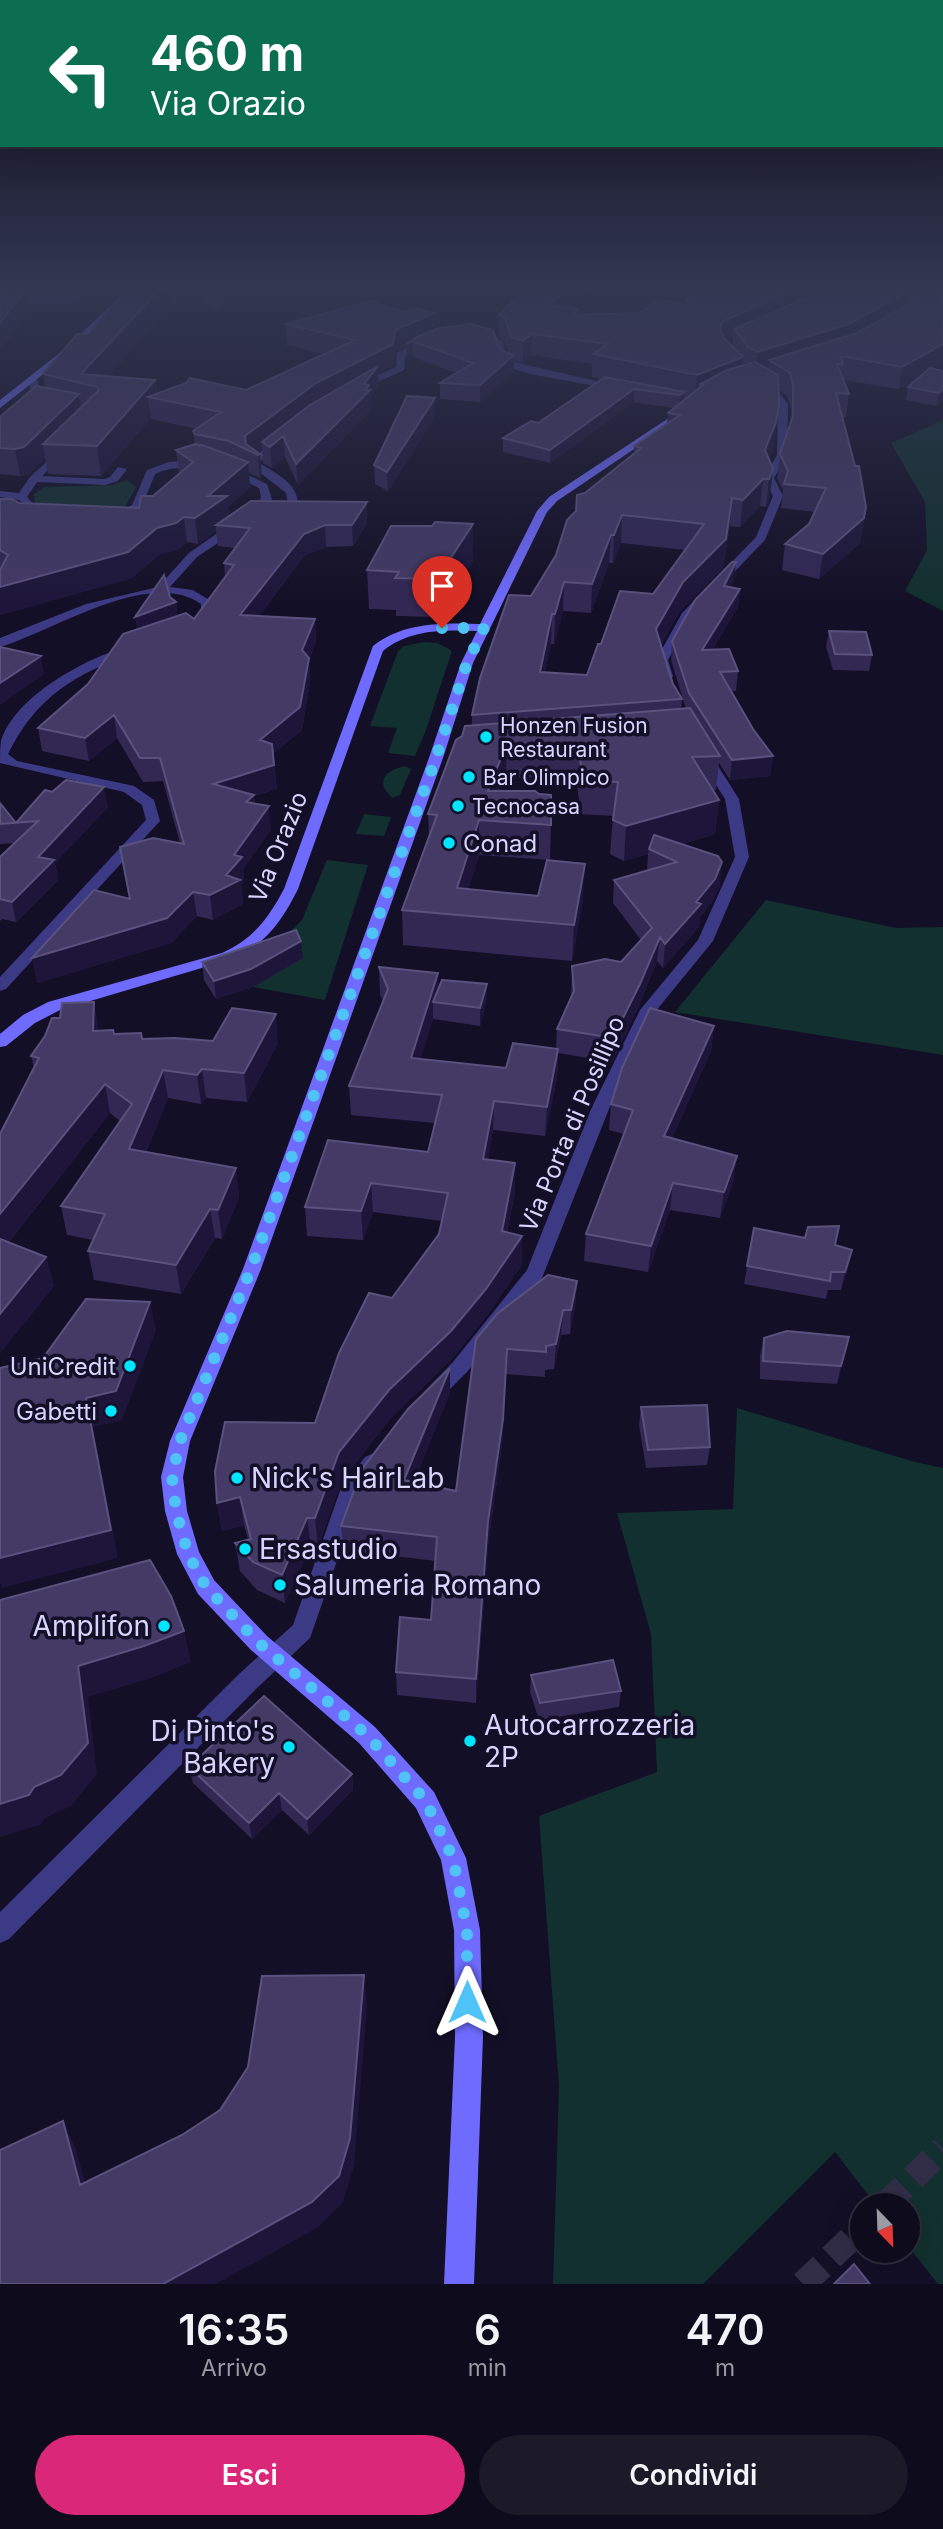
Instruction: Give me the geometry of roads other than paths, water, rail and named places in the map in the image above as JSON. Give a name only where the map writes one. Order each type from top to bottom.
[{"type":"street","points":[[0,428],[31,395]]},
{"type":"street","points":[[672,693],[662,660],[686,615],[761,538],[778,496],[769,478],[782,455],[783,404],[776,395]]},
{"type":"street","points":[[459,2284],[468,2037],[467,1930],[453,1858],[425,1800],[367,1735],[259,1643],[206,1587],[188,1554],[176,1511],[172,1477],[180,1441],[251,1269],[444,754],[467,663],[542,511],[553,499],[608,460],[699,402],[686,400]]},
{"type":"street","points":[[26,403],[39,405]]},
{"type":"street","points":[[260,510],[281,510],[295,503],[282,482],[253,463],[285,433]]},
{"type":"street","points":[[22,497],[34,479],[68,445]]},
{"type":"street","points":[[102,522],[122,517],[136,508],[150,472],[185,463],[204,463],[230,470],[264,486],[267,494],[265,504],[260,510],[194,555],[162,589]]},
{"type":"street","points":[[34,479],[105,482],[114,478],[122,469]]},
{"type":"street","points":[[0,494],[22,497],[37,517],[50,523]]},
{"type":"street","points":[[0,643],[41,623],[162,589],[183,590],[195,594],[207,603],[206,617],[184,631]]},
{"type":"street","name":"Via Orazio","points":[[0,1042],[29,1019],[54,1006],[206,964],[247,947],[278,915],[290,889],[347,739],[377,649],[385,641],[404,634],[442,628],[484,628]]},
{"type":"street","points":[[0,986],[153,821],[149,803],[130,789],[13,764],[4,760],[1,754],[19,718],[44,694],[96,661],[142,645]]},
{"type":"street","name":"Via Porta di Posillipo","points":[[425,1401],[460,1367],[535,1273],[600,1109],[648,1010],[705,941],[742,857],[732,799],[699,746]]},
{"type":"street","points":[[0,1930],[302,1631],[352,1488],[384,1447]]},
{"type":"tunnel","points":[[897,2193],[943,2149]]},
{"type":"tunnel","points":[[803,2284],[850,2239]]},
{"type":"place","name":"Honzen Fusion Restaurant","points":[[486,737]]},
{"type":"place","name":"Bar Olimpico","points":[[469,777]]},
{"type":"place","name":"Tecnocasa","points":[[458,806]]},
{"type":"place","name":"Conad","points":[[449,843]]},
{"type":"place","name":"UniCredit","points":[[130,1366]]},
{"type":"place","name":"Gabetti","points":[[111,1411]]},
{"type":"place","name":"Nick's HairLab","points":[[237,1478]]},
{"type":"place","name":"Ersastudio","points":[[245,1549]]},
{"type":"place","name":"Salumeria Romano","points":[[280,1585]]},
{"type":"place","name":"Amplifon","points":[[164,1626]]},
{"type":"place","name":"Autocarrozzeria 2P","points":[[470,1741]]},
{"type":"place","name":"Di Pinto's Bakery","points":[[289,1747]]}]
